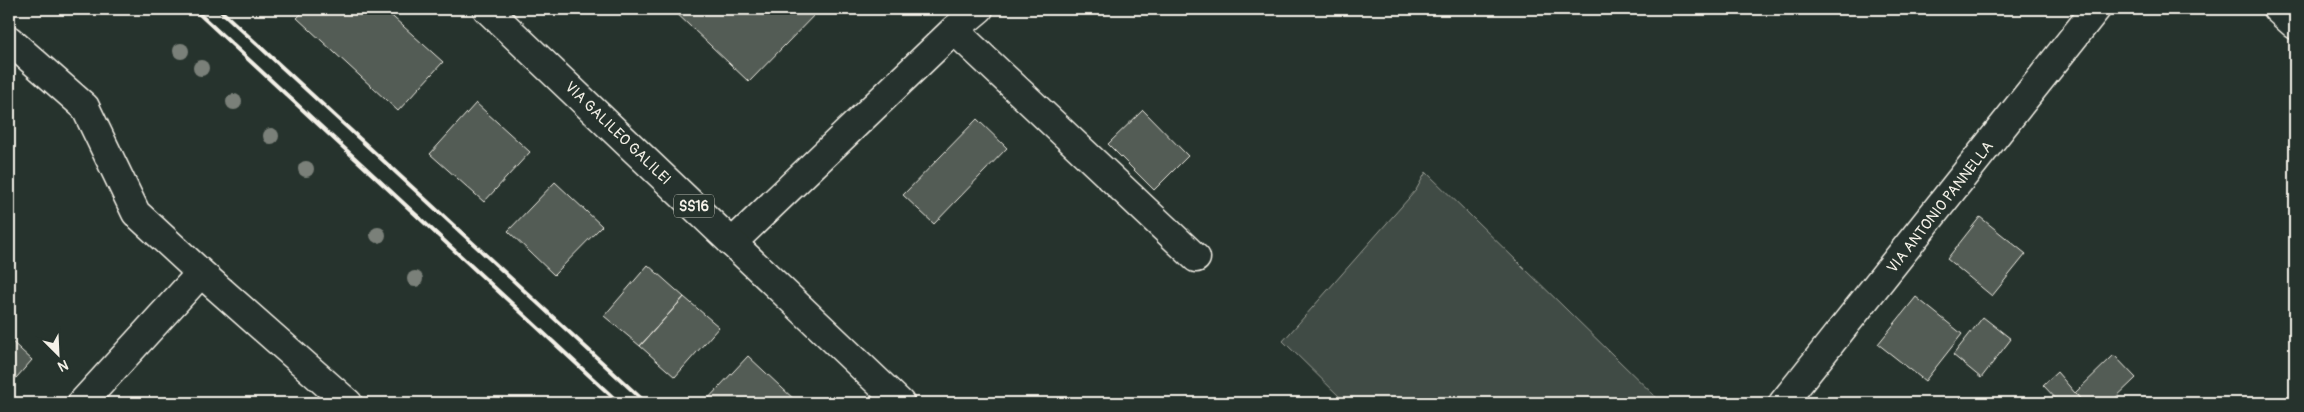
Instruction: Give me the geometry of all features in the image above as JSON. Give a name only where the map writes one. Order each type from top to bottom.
[{"type":"street","points":[[732,243],[954,30],[979,9]]},
{"type":"street","name":"VIA ANTONIO PANNELLA","points":[[1783,403],[2096,9]]},
{"type":"street","points":[[2277,9],[2295,26]]},
{"type":"street","name":"VIA GALILEO GALILEI","points":[[496,12],[732,243],[900,403]]},
{"type":"street","points":[[954,30],[1196,258]]},
{"type":"street","points":[[9,40],[85,107],[136,213],[348,403]]},
{"type":"street","points":[[82,403],[201,273]]},
{"type":"shaded area","points":[[1426,172],[1662,403],[1346,403],[1283,341],[1416,190]]},
{"type":"building","points":[[306,9],[384,9],[443,62],[398,111],[297,18]]},
{"type":"building","points":[[672,9],[820,9],[749,82]]},
{"type":"building","points":[[476,103],[530,152],[484,202],[430,154]]},
{"type":"building","points":[[1143,110],[1188,156],[1154,190],[1108,144]]},
{"type":"building","points":[[977,119],[1007,148],[934,224],[903,195]]},
{"type":"building","points":[[555,182],[602,226],[554,275],[508,231]]},
{"type":"building","points":[[1980,217],[2026,254],[1992,296],[1947,259]]},
{"type":"building","points":[[648,265],[684,297],[640,346],[604,316]]},
{"type":"building","points":[[684,297],[719,327],[675,377],[640,346]]},
{"type":"building","points":[[1916,297],[1962,334],[1925,381],[1878,344]]},
{"type":"building","points":[[1983,317],[2011,339],[1981,378],[1953,355]]},
{"type":"building","points":[[9,339],[32,360],[9,386]]},
{"type":"building","points":[[2114,355],[2136,378],[2110,403],[2084,403],[2075,393]]},
{"type":"building","points":[[748,356],[798,403],[704,403]]},
{"type":"building","points":[[2057,372],[2084,403],[2060,403],[2043,385]]},
{"type":"railway","points":[[194,9],[619,403]]},
{"type":"railway","points":[[219,9],[646,403]]}]
